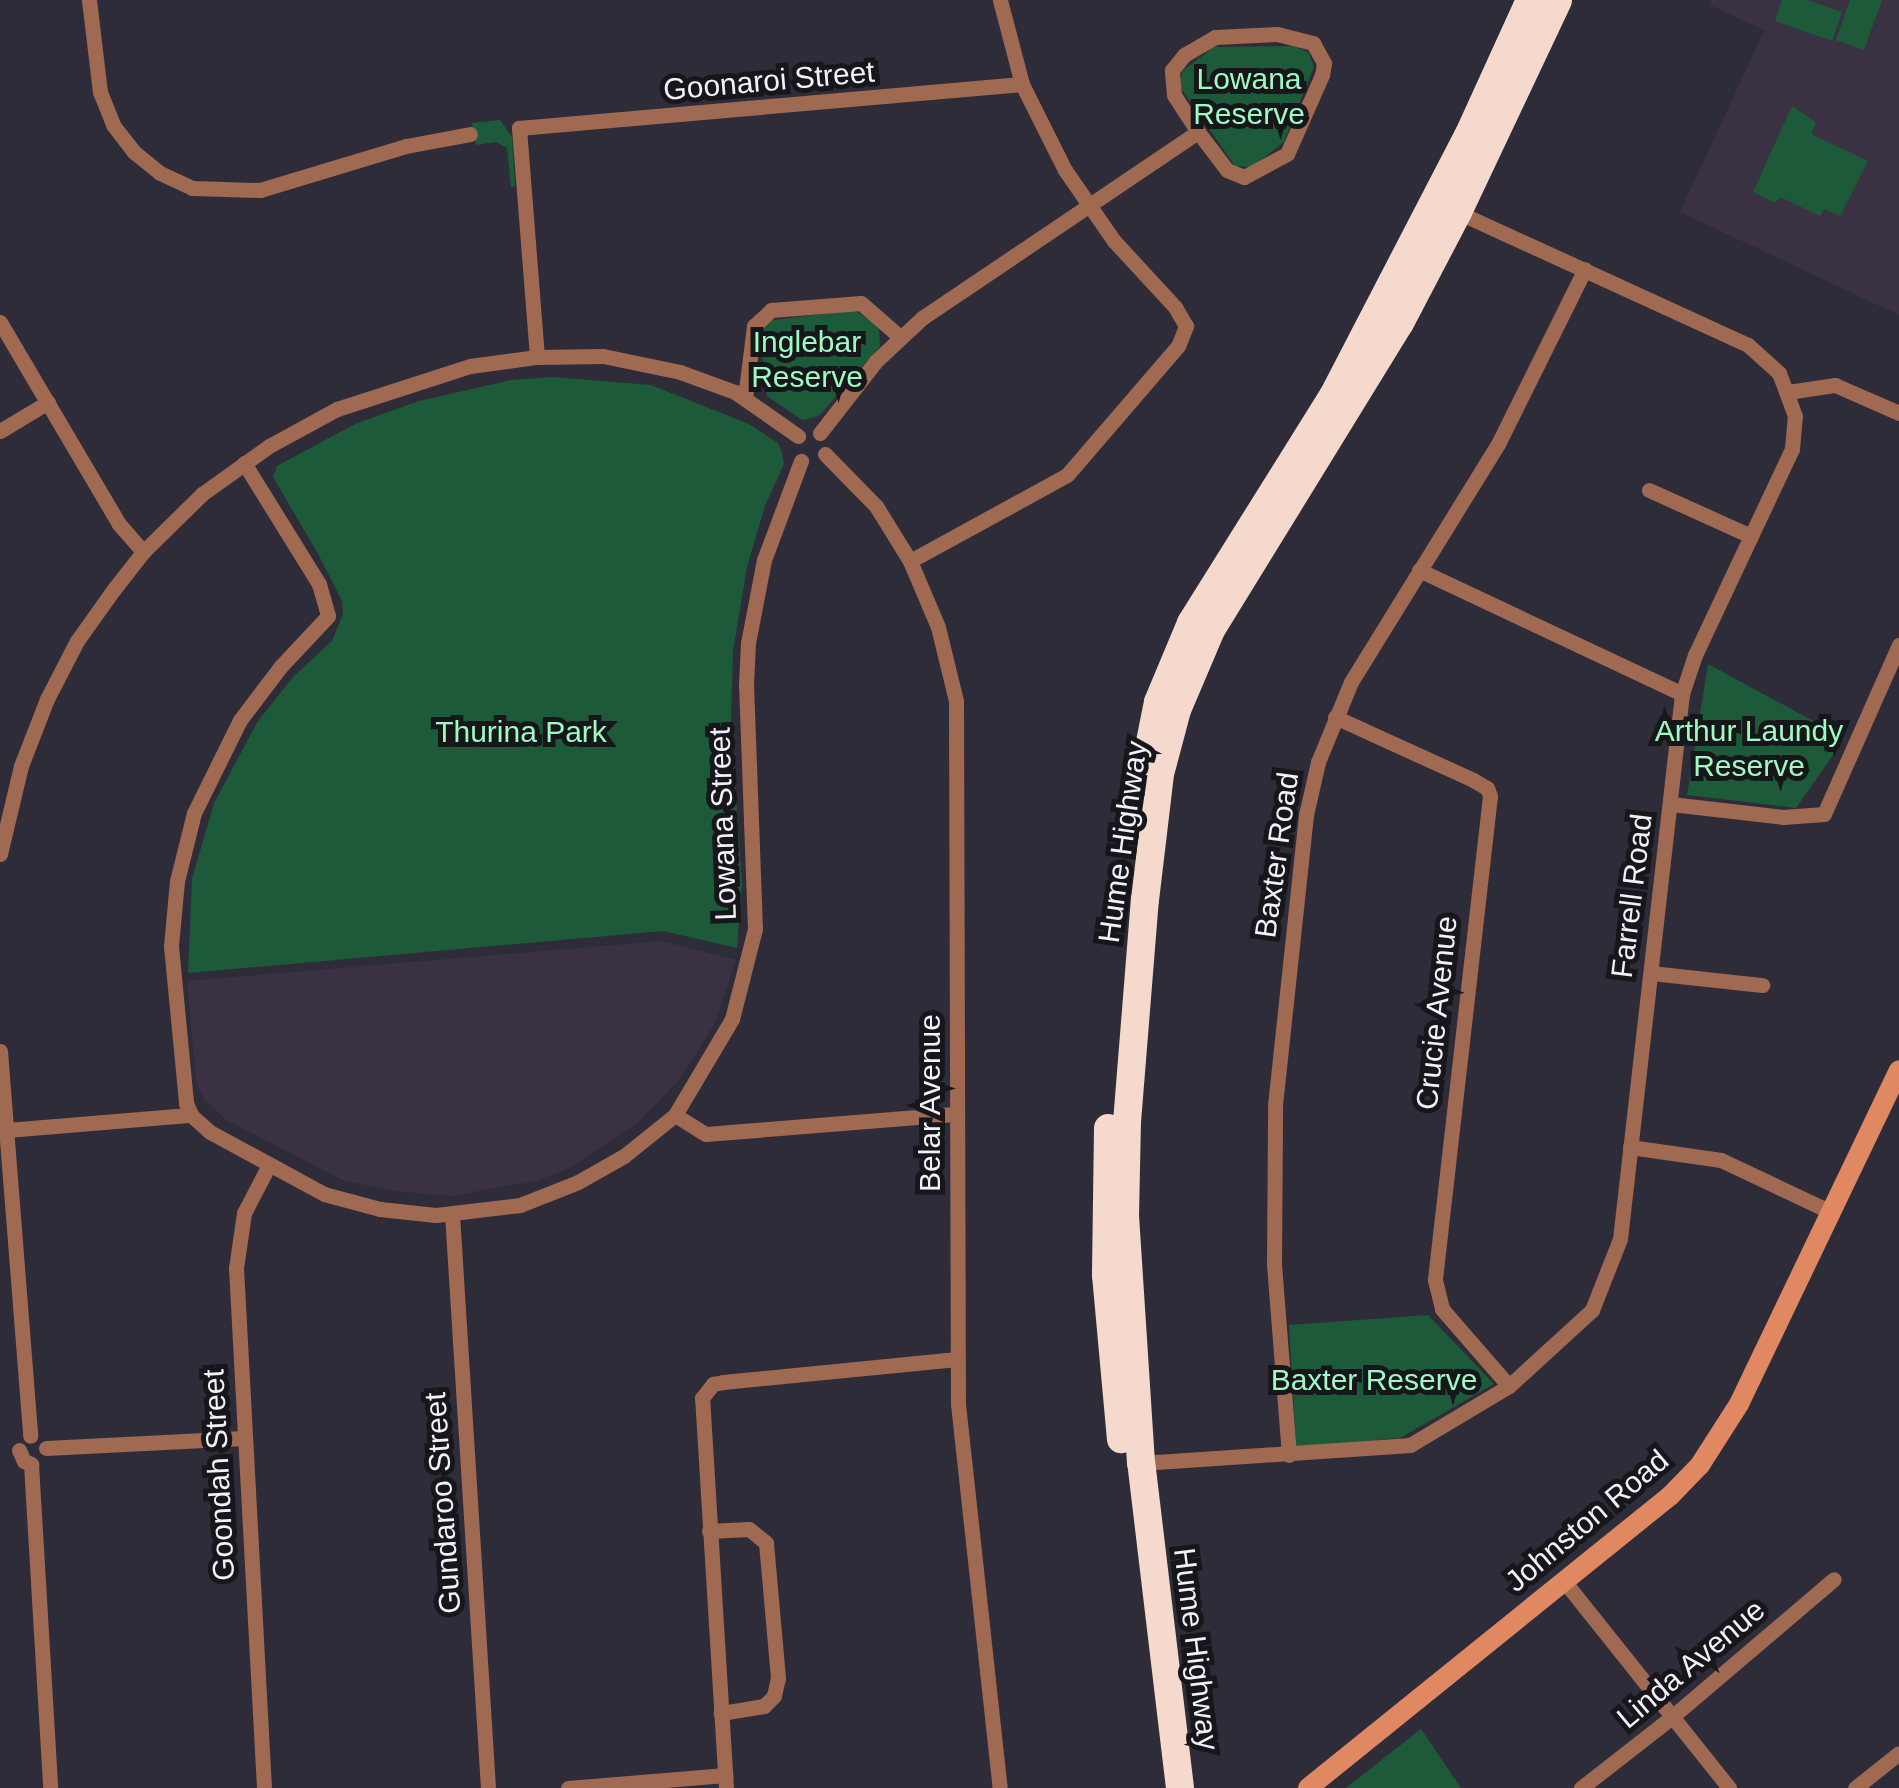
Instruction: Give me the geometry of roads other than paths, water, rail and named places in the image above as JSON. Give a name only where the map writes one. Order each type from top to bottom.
[{"type":"highway","name":"Hume Highway","points":[[1162,1788],[1106,1275],[1110,1100],[1146,755],[1158,702],[1191,624],[1332,396],[1468,136],[1530,0]]},
{"type":"highway","name":"Hume Highway","points":[[1180,1788],[1141,1463],[1126,1269],[1127,1122],[1160,774],[1176,710],[1211,630],[1364,384],[1458,212],[1558,0]]},
{"type":"street","points":[[90,0],[100,92],[113,125],[134,152],[160,173],[192,188],[260,190],[406,146],[470,134]]},
{"type":"street","points":[[910,560],[1066,474],[1183,337],[1182,315],[1114,242],[1058,158],[1022,84],[1000,0]]},
{"type":"street","points":[[1277,34],[1303,38],[1320,52],[1322,76],[1294,144],[1278,162],[1253,176],[1234,174],[1198,132],[1171,87],[1172,70],[1184,55],[1214,37],[1277,34]]},
{"type":"street","name":"Goonaroi Street","points":[[537,356],[519,128],[1022,84]]},
{"type":"street","points":[[820,433],[900,337],[946,300],[1198,132]]},
{"type":"street","points":[[1458,212],[1748,345],[1770,362],[1788,392],[1836,385],[1899,413]]},
{"type":"street","name":"Baxter Road","points":[[1289,1455],[1274,1265],[1275,1106],[1306,815],[1318,762],[1368,651],[1498,444],[1585,269]]},
{"type":"street","points":[[745,398],[754,326],[771,310],[854,302],[867,306],[900,337]]},
{"type":"street","points":[[0,322],[120,524],[143,552]]},
{"type":"street","points":[[0,854],[21,766],[47,699],[77,641],[143,552],[202,494],[244,462],[337,409],[382,391],[470,366],[537,356],[603,356],[708,381],[745,398],[798,436]]},
{"type":"street","name":"Farrell Road","points":[[1141,1463],[1410,1445],[1509,1386],[1592,1310],[1620,1239],[1682,694],[1691,664],[1792,450],[1795,416],[1788,392]]},
{"type":"street","points":[[0,431],[48,402]]},
{"type":"street","points":[[809,430],[820,433],[826,442],[825,454],[814,463],[801,461],[794,449],[798,436],[809,430]]},
{"type":"street","name":"Belar Avenue","points":[[825,454],[876,506],[910,560],[938,627],[956,701],[960,1442],[1000,1788]]},
{"type":"street","name":"Lowana Street","points":[[191,1115],[210,1132],[269,1166],[351,1202],[406,1213],[452,1214],[520,1205],[564,1188],[624,1156],[675,1114],[732,1019],[750,958],[756,898],[747,723],[748,643],[764,560],[801,461]]},
{"type":"street","points":[[7,1130],[191,1115],[180,1073],[171,946],[184,847],[208,778],[240,720],[281,666],[328,616],[318,584],[244,462]]},
{"type":"street","points":[[1649,490],[1750,536]]},
{"type":"street","points":[[1418,570],[1682,694]]},
{"type":"street","points":[[1671,804],[1783,816],[1824,814],[1899,645]]},
{"type":"street","name":"Crucie Avenue","points":[[1336,717],[1473,780],[1487,788],[1490,796],[1435,1280],[1442,1309],[1509,1386]]},
{"type":"street","points":[[1651,974],[1762,985]]},
{"type":"street","points":[[0,1052],[30,1436],[18,1450],[0,1451]]},
{"type":"street","name":"Johnston Road","points":[[1308,1788],[1670,1496],[1720,1440],[1899,1070]]},
{"type":"street","points":[[675,1114],[706,1134],[957,1114]]},
{"type":"street","points":[[1630,1147],[1720,1160],[1831,1212]]},
{"type":"street","name":"Goondah Street","points":[[264,1788],[237,1241],[244,1213],[269,1166]]},
{"type":"street","name":"Gundaroo Street","points":[[452,1214],[488,1788]]},
{"type":"street","points":[[568,1788],[725,1782],[701,1408],[702,1398],[714,1384],[957,1359]]},
{"type":"street","points":[[18,1450],[24,1461],[32,1464],[43,1459],[46,1448],[42,1440],[30,1436]]},
{"type":"street","points":[[46,1448],[244,1438]]},
{"type":"street","points":[[32,1464],[50,1788]]},
{"type":"street","points":[[709,1531],[749,1529],[766,1543],[778,1678],[774,1696],[764,1706],[721,1714]]},
{"type":"street","name":"Linda Avenue","points":[[1580,1788],[1674,1716],[1834,1580]]},
{"type":"street","points":[[1564,1581],[1729,1788]]},
{"type":"street","points":[[1856,1788],[1899,1753]]},
{"type":"park label","name":"Lowana Reserve","points":[[1249,96]]},
{"type":"park label","name":"Inglebar Reserve","points":[[807,359]]},
{"type":"park label","name":"Thurina Park","points":[[521,732]]},
{"type":"park label","name":"Arthur Laundy Reserve","points":[[1749,748]]},
{"type":"park label","name":"Baxter Reserve","points":[[1374,1380]]}]
